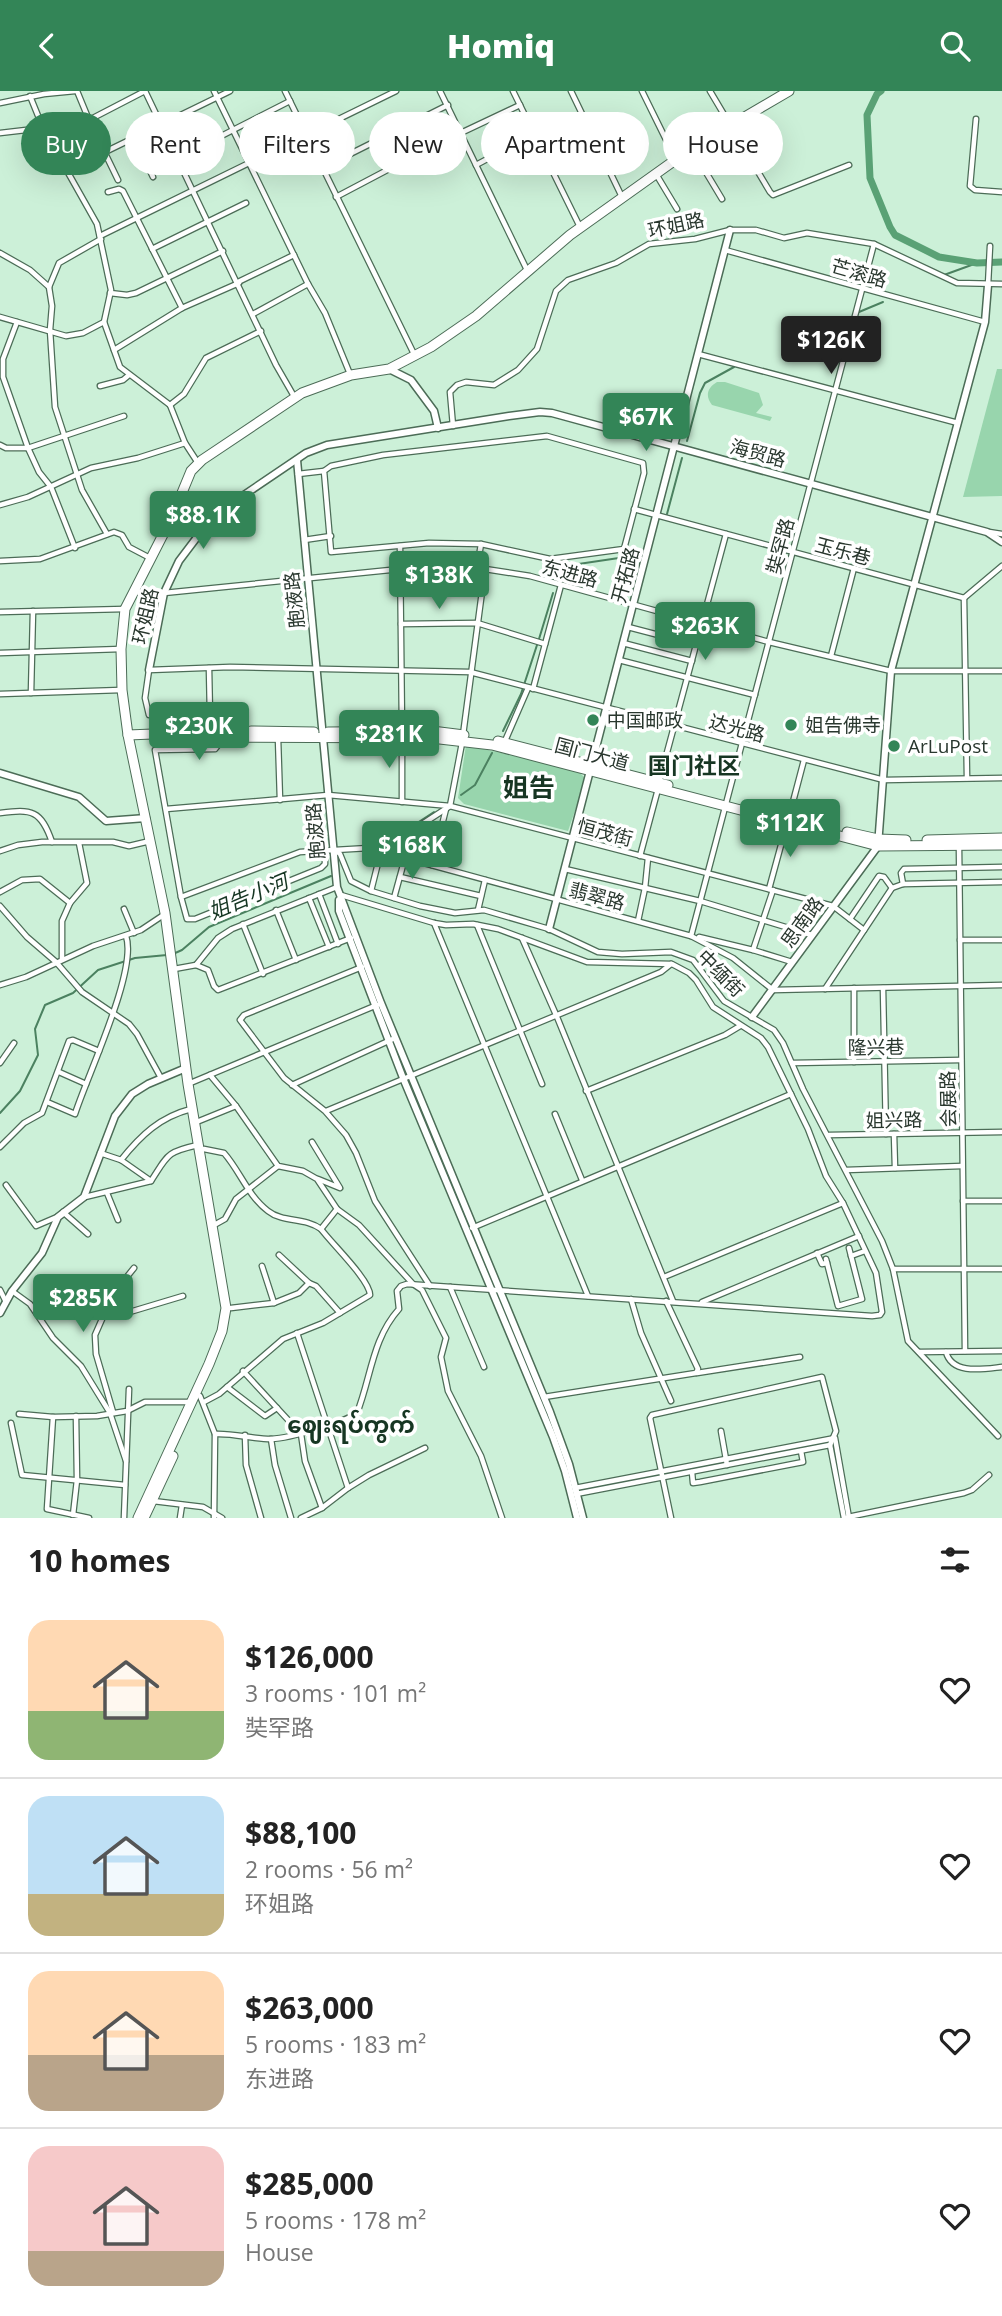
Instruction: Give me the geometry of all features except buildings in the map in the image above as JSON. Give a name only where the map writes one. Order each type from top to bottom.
[{"type":"highway","points":[[753,112],[789,91]]},
{"type":"highway","points":[[138,1518],[202,1399],[228,1332],[231,1308],[192,1108],[165,913],[128,735],[122,690],[121,649],[125,609],[172,517],[191,471],[198,464],[295,398],[351,375],[389,369],[415,355],[476,316],[580,228],[663,168]]},
{"type":"highway","name":"国门大道","points":[[208,725],[204,738],[210,741],[225,734],[402,734],[505,742],[591,769]]},
{"type":"highway","name":"国门大道","points":[[128,735],[208,725],[225,734],[278,738],[323,735]]},
{"type":"highway","name":"国门大道","points":[[463,738],[878,843],[1002,845]]},
{"type":"highway","name":"国门大道","points":[[878,843],[1002,838]]},
{"type":"highway","points":[[144,1518],[222,1331],[226,1308],[199,1121],[189,1078]]},
{"type":"street","points":[[0,103],[30,96],[76,91],[85,112]]},
{"type":"street","points":[[104,112],[145,91],[155,112]]},
{"type":"street","points":[[214,91],[239,142]]},
{"type":"street","points":[[186,112],[230,91]]},
{"type":"street","points":[[285,91],[295,112]]},
{"type":"street","points":[[353,112],[396,91]]},
{"type":"street","points":[[440,91],[451,112]]},
{"type":"street","points":[[513,91],[523,112]]},
{"type":"street","points":[[571,91],[622,198]]},
{"type":"street","points":[[642,91],[663,133]]},
{"type":"street","points":[[710,91],[722,112]]},
{"type":"street","points":[[30,96],[37,112]]},
{"type":"street","points":[[225,134],[290,101]]},
{"type":"street","points":[[355,152],[448,105]]},
{"type":"street","points":[[467,131],[520,105]]},
{"type":"street","points":[[976,119],[970,186],[975,190],[1002,192]]},
{"type":"street","points":[[0,133],[21,131]]},
{"type":"street","points":[[467,146],[528,271]]},
{"type":"street","points":[[476,165],[481,162]]},
{"type":"street","points":[[759,175],[774,195],[849,165]]},
{"type":"street","points":[[111,166],[118,180]]},
{"type":"street","points":[[48,287],[59,263],[137,217],[239,168]]},
{"type":"street","points":[[656,173],[677,209]]},
{"type":"street","points":[[71,175],[97,224],[101,237],[108,266],[110,293],[104,322],[120,367],[170,405],[185,443],[198,464]]},
{"type":"street","points":[[186,175],[295,398]]},
{"type":"street","points":[[255,175],[325,313],[351,375]]},
{"type":"street","points":[[325,175],[415,355]]},
{"type":"street","points":[[336,197],[378,175]]},
{"type":"street","points":[[554,175],[580,228]]},
{"type":"street","points":[[706,175],[722,199]]},
{"type":"street","points":[[108,192],[121,190],[182,309]]},
{"type":"street","points":[[152,249],[246,203]]},
{"type":"street","name":"环姐路","points":[[453,426],[450,392],[466,381],[494,385],[518,370],[537,349],[556,292],[568,280],[616,263],[649,244],[695,240],[730,230],[756,230],[784,238],[807,233],[874,244],[957,283],[1002,284]]},
{"type":"street","name":"开拓路","points":[[549,929],[730,230]]},
{"type":"street","name":"奘罕路","points":[[691,936],[874,244]]},
{"type":"street","points":[[878,843],[891,671],[985,322],[990,246]]},
{"type":"street","name":"芒滚路","points":[[725,250],[985,322]]},
{"type":"street","points":[[110,293],[136,293],[223,251]]},
{"type":"street","points":[[0,253],[30,269],[48,287],[52,306],[50,330],[55,407],[82,490],[107,534]]},
{"type":"street","points":[[114,350],[182,309],[294,255]]},
{"type":"street","points":[[253,314],[308,284]]},
{"type":"street","points":[[0,317],[66,335],[74,335],[104,322]]},
{"type":"street","points":[[17,322],[2,359],[2,379],[27,448],[51,487],[75,548]]},
{"type":"street","points":[[170,405],[184,394],[206,358],[261,331]]},
{"type":"street","points":[[698,354],[958,423]]},
{"type":"street","points":[[389,369],[411,380],[434,411],[439,428]]},
{"type":"street","points":[[100,386],[122,380],[129,375]]},
{"type":"street","name":"海贸路","points":[[297,460],[306,453],[327,445],[540,412],[552,413],[987,532],[1002,542]]},
{"type":"street","points":[[0,445],[27,448],[124,416]]},
{"type":"street","points":[[298,474],[324,471],[331,465],[383,455],[547,436],[643,463],[643,473],[624,549],[550,559],[481,544],[429,543],[331,552],[324,471]]},
{"type":"street","points":[[0,505],[28,497],[91,468],[138,458],[185,443]]},
{"type":"street","name":"环姐路","points":[[149,670],[164,593],[179,561],[213,516],[297,460]]},
{"type":"street","name":"胞液路","points":[[297,460],[323,735]]},
{"type":"street","name":"玉乐巷","points":[[635,509],[964,598]]},
{"type":"street","points":[[987,532],[1002,534]]},
{"type":"street","points":[[0,561],[40,559],[114,533],[122,535],[129,547],[150,558]]},
{"type":"street","points":[[640,856],[726,534]]},
{"type":"street","points":[[304,540],[331,536]]},
{"type":"street","points":[[477,568],[481,544]]},
{"type":"street","points":[[400,545],[402,802]]},
{"type":"street","points":[[967,778],[964,598],[1002,566]]},
{"type":"street","name":"东进路","points":[[164,593],[400,569],[477,568],[530,576],[769,642],[891,671],[1002,671]]},
{"type":"street","points":[[831,656],[854,568]]},
{"type":"street","points":[[432,865],[463,738],[485,569]]},
{"type":"street","points":[[505,742],[527,688],[561,585]]},
{"type":"street","points":[[0,612],[125,609]]},
{"type":"street","points":[[31,693],[33,611]]},
{"type":"street","points":[[401,624],[478,623],[540,642]]},
{"type":"street","points":[[628,627],[697,645]]},
{"type":"street","points":[[623,643],[692,661]]},
{"type":"street","points":[[0,653],[121,649]]},
{"type":"street","points":[[619,660],[755,695]]},
{"type":"street","points":[[149,670],[145,698],[149,715],[208,725],[209,668]]},
{"type":"street","name":"达光路","points":[[149,670],[317,669],[470,673],[884,780],[1002,778]]},
{"type":"street","points":[[0,694],[122,690]]},
{"type":"street","points":[[225,734],[215,749],[155,750],[187,919],[195,919],[321,869],[329,849]]},
{"type":"street","name":"胞波路","points":[[323,735],[329,849],[337,887],[362,966],[392,1039]]},
{"type":"street","points":[[278,738],[280,800]]},
{"type":"street","points":[[753,950],[804,760]]},
{"type":"street","points":[[0,773],[79,797],[106,821],[147,817]]},
{"type":"street","name":"恒茂街","points":[[166,809],[328,795],[448,808],[833,906],[864,930]]},
{"type":"street","points":[[371,891],[382,852],[448,808]]},
{"type":"street","points":[[0,814],[19,811],[34,813],[47,826],[52,842]]},
{"type":"street","points":[[0,851],[18,845],[52,842],[113,842],[129,846],[151,841]]},
{"type":"street","points":[[59,960],[62,925],[70,903],[87,883],[79,843]]},
{"type":"street","name":"思南路","points":[[752,1017],[878,843]]},
{"type":"street","name":"会展路","points":[[959,846],[965,1352]]},
{"type":"street","name":"翡翠路","points":[[181,897],[284,856],[329,849],[369,848],[691,936],[733,958],[773,990]]},
{"type":"street","name":"中缅街","points":[[329,849],[340,854],[351,881],[371,891],[455,913],[484,910],[549,929],[598,952],[671,952],[693,960],[724,1001],[774,1030],[882,1241],[893,1269],[908,1341],[998,1436]]},
{"type":"street","points":[[638,922],[648,857]]},
{"type":"street","points":[[394,898],[405,858]]},
{"type":"street","points":[[903,884],[901,873],[904,869],[1002,867]]},
{"type":"street","points":[[565,869],[700,901],[812,935]]},
{"type":"street","points":[[850,919],[879,876],[884,877],[892,888]]},
{"type":"street","points":[[400,877],[481,896]]},
{"type":"street","points":[[0,892],[22,880],[40,879],[70,903]]},
{"type":"street","points":[[478,910],[485,880]]},
{"type":"street","points":[[825,989],[892,888],[903,884],[1002,882]]},
{"type":"street","points":[[196,965],[218,939],[243,924],[337,887],[434,923],[476,924],[498,929],[587,961],[672,964],[689,973],[713,1007],[761,1038],[768,1047],[808,1129],[826,1176],[844,1203],[876,1273],[882,1308],[880,1315],[876,1316],[497,1289],[413,1284],[401,1286],[397,1291],[399,1309],[377,1345],[357,1413],[300,1434],[271,1439],[215,1434]]},
{"type":"street","points":[[319,894],[338,944]]},
{"type":"street","points":[[309,898],[329,947]]},
{"type":"street","points":[[0,906],[27,937],[59,960],[78,988],[128,1024],[137,1034],[161,1078]]},
{"type":"street","points":[[124,909],[134,933]]},
{"type":"street","points":[[276,910],[296,960]]},
{"type":"street","points":[[0,985],[26,977],[93,946],[134,933],[165,913]]},
{"type":"street","points":[[434,923],[588,1296]]},
{"type":"street","points":[[243,924],[263,974]]},
{"type":"street","points":[[476,924],[542,1084]]},
{"type":"street","points":[[47,1103],[74,1115],[113,1013],[127,960],[129,946],[126,936]]},
{"type":"street","points":[[691,936],[792,962]]},
{"type":"street","points":[[174,968],[196,965],[208,970],[218,990],[352,938]]},
{"type":"street","points":[[522,938],[673,1301]]},
{"type":"street","points":[[960,940],[1002,940]]},
{"type":"street","points":[[325,1111],[557,1017],[661,972],[672,964]]},
{"type":"street","points":[[362,966],[242,1016],[241,1022],[292,1085],[325,1111],[345,1135],[356,1153],[375,1201],[430,1286]]},
{"type":"street","points":[[773,990],[1002,985]]},
{"type":"street","points":[[854,988],[854,1062]]},
{"type":"street","points":[[883,988],[886,1134]]},
{"type":"street","points":[[84,1197],[115,1116],[132,1094],[161,1078],[210,1075],[378,1004]]},
{"type":"street","points":[[586,1091],[725,1035],[741,1025]]},
{"type":"street","points":[[0,1147],[24,1123],[42,1113],[71,1039],[99,1051]]},
{"type":"street","points":[[292,1085],[392,1039]]},
{"type":"street","points":[[392,1039],[411,1075],[430,1131]]},
{"type":"street","points":[[392,1039],[403,1078],[430,1131],[544,1397],[569,1464],[577,1518]]},
{"type":"street","points":[[0,1063],[14,1043]]},
{"type":"street","name":"隆兴巷","points":[[792,1063],[961,1060]]},
{"type":"street","points":[[59,1072],[86,1084]]},
{"type":"street","points":[[210,1075],[236,1106],[278,1166],[303,1171],[340,1188],[312,1142]]},
{"type":"street","points":[[471,1228],[791,1094]]},
{"type":"street","points":[[199,1121],[236,1106]]},
{"type":"street","points":[[121,1160],[159,1121],[192,1108]]},
{"type":"street","points":[[555,1114],[582,1181]]},
{"type":"street","name":"姐兴路","points":[[829,1135],[1002,1132]]},
{"type":"street","points":[[894,1134],[895,1168]]},
{"type":"street","points":[[6,1185],[36,1226],[61,1215],[84,1197],[151,1181],[169,1154],[176,1150],[201,1147],[223,1153],[268,1212],[321,1229],[362,1277],[370,1295],[340,1314],[275,1344],[227,1387],[202,1399],[215,1434],[214,1515]]},
{"type":"street","points":[[100,1153],[121,1160],[151,1181]]},
{"type":"street","points":[[216,1224],[225,1219],[236,1199],[278,1166]]},
{"type":"street","points":[[846,1170],[962,1166]]},
{"type":"street","points":[[317,1179],[337,1209],[359,1225],[413,1284],[424,1292],[446,1338],[441,1357],[448,1391],[478,1450],[502,1518]]},
{"type":"street","points":[[107,1193],[118,1220]]},
{"type":"street","points":[[963,1202],[1002,1201]]},
{"type":"street","points":[[664,1277],[844,1203]]},
{"type":"street","points":[[321,1229],[337,1209]]},
{"type":"street","points":[[61,1215],[88,1234]]},
{"type":"street","points":[[0,1313],[12,1291],[42,1253],[61,1215]]},
{"type":"street","points":[[699,1303],[859,1236]]},
{"type":"street","points":[[817,1253],[822,1264],[826,1261],[838,1306],[862,1300],[849,1248]]},
{"type":"street","points":[[851,1256],[865,1251]]},
{"type":"street","points":[[279,1255],[309,1283],[316,1286],[340,1314]]},
{"type":"street","points":[[262,1266],[274,1303]]},
{"type":"street","points":[[126,1461],[96,1354],[95,1335],[113,1294],[134,1268]]},
{"type":"street","points":[[893,1269],[1002,1269]]},
{"type":"street","points":[[231,1308],[274,1303],[299,1293],[309,1283]]},
{"type":"street","points":[[450,1287],[484,1367]]},
{"type":"street","points":[[497,1289],[583,1518]]},
{"type":"street","points":[[0,1290],[6,1302]]},
{"type":"street","points":[[12,1291],[30,1304],[53,1338],[81,1366],[111,1413]]},
{"type":"street","points":[[105,1315],[133,1311],[183,1296]]},
{"type":"street","points":[[631,1299],[641,1333],[671,1401]]},
{"type":"street","points":[[666,1301],[698,1369],[696,1373]]},
{"type":"street","points":[[297,1333],[348,1488]]},
{"type":"street","points":[[918,1352],[1002,1351]]},
{"type":"street","points":[[946,1352],[948,1361],[958,1368],[1002,1367]]},
{"type":"street","points":[[544,1397],[800,1357]]},
{"type":"street","points":[[243,1371],[300,1434],[305,1461],[322,1509]]},
{"type":"street","points":[[671,1518],[650,1418],[652,1415],[819,1377],[824,1380],[836,1431],[846,1518]]},
{"type":"street","points":[[227,1387],[265,1416],[277,1408]]},
{"type":"street","points":[[124,1518],[129,1389]]},
{"type":"street","points":[[19,1415],[97,1416],[127,1411],[145,1402],[190,1403]]},
{"type":"street","points":[[73,1515],[77,1480],[76,1416]]},
{"type":"street","points":[[53,1417],[47,1509],[89,1518]]},
{"type":"street","points":[[11,1423],[22,1475],[125,1485]]},
{"type":"street","points":[[721,1431],[727,1462]]},
{"type":"street","points":[[245,1435],[246,1465],[261,1518]]},
{"type":"street","points":[[573,1491],[727,1462],[835,1438]]},
{"type":"street","points":[[663,1474],[692,1472],[727,1462],[749,1461],[830,1445],[835,1438]]},
{"type":"street","points":[[271,1439],[275,1465],[291,1518]]},
{"type":"street","points":[[830,1445],[846,1518]]},
{"type":"street","points":[[301,1518],[322,1509],[348,1488],[390,1463],[425,1448]]},
{"type":"street","points":[[692,1472],[694,1483],[803,1462],[801,1451]]},
{"type":"street","points":[[749,1461],[751,1472]]},
{"type":"street","points":[[846,1518],[964,1493],[972,1490],[989,1475]]},
{"type":"street","points":[[150,1499],[182,1506],[198,1505],[222,1518]]},
{"type":"street","points":[[180,1518],[182,1506]]},
{"type":"green space","points":[[997,369],[1002,369],[1002,496],[963,497]]},
{"type":"green space","points":[[717,382],[759,393],[763,405],[756,413],[772,417],[770,421],[712,405],[708,392]]},
{"type":"green space","points":[[466,745],[577,770],[586,779],[568,831],[464,804],[458,798]]},
{"type":"waterway","points":[[881,91],[867,115],[870,178],[895,235],[939,257],[977,263],[1002,262]]},
{"type":"waterway","name":"姐告小河","points":[[944,275],[977,263]]},
{"type":"waterway","name":"姐告小河","points":[[859,312],[883,302]]},
{"type":"waterway","name":"姐告小河","points":[[687,441],[705,383],[734,367]]},
{"type":"waterway","name":"姐告小河","points":[[667,514],[682,458]]},
{"type":"waterway","name":"姐告小河","points":[[558,572],[565,566],[639,555]]},
{"type":"waterway","name":"姐告小河","points":[[539,639],[553,593]]},
{"type":"waterway","name":"姐告小河","points":[[503,731],[521,694],[537,645]]},
{"type":"waterway","name":"姐告小河","points":[[461,795],[475,785],[492,753]]},
{"type":"waterway","name":"姐告小河","points":[[391,840],[434,812]]},
{"type":"waterway","name":"姐告小河","points":[[173,954],[182,950],[209,927],[331,876]]},
{"type":"waterway","points":[[0,1113],[20,1091],[38,1055],[35,1029],[45,1005],[73,993],[98,970],[135,958],[167,955]]},
{"type":"place","name":"中国邮政","points":[[593,720]]},
{"type":"place","name":"姐告佛寺","points":[[791,725]]},
{"type":"place","name":"ArLuPost","points":[[894,746]]},
{"type":"district","name":"国门社区","points":[[694,765]]},
{"type":"district","name":"姐告","points":[[529,787]]},
{"type":"district","name":"ဈေးရပ်ကွက်","points":[[351,1424]]}]
